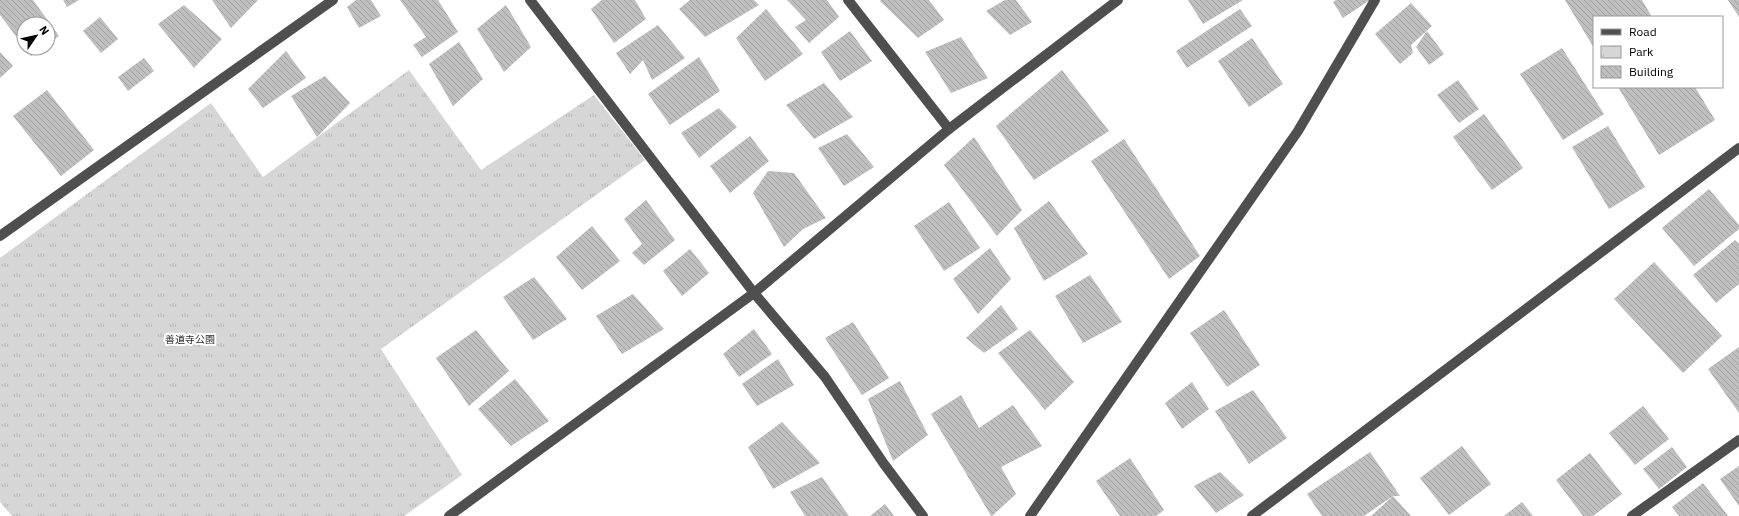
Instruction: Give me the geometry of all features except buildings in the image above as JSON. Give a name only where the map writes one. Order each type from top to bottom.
[{"type":"street","points":[[0,236],[333,0]]},
{"type":"street","points":[[530,0],[754,293],[825,377],[884,464],[923,516]]},
{"type":"street","points":[[848,0],[949,130]]},
{"type":"street","points":[[449,516],[754,293],[949,130],[1118,0]]},
{"type":"street","points":[[1030,516],[1298,131],[1375,0]]},
{"type":"street","points":[[1252,516],[1739,148]]},
{"type":"street","points":[[1632,516],[1739,440]]},
{"type":"green space","name":"善道寺公園","points":[[409,70],[481,170],[594,95],[645,160],[381,349],[462,475],[404,516],[12,516],[0,502],[0,258],[211,103],[263,177]]}]
